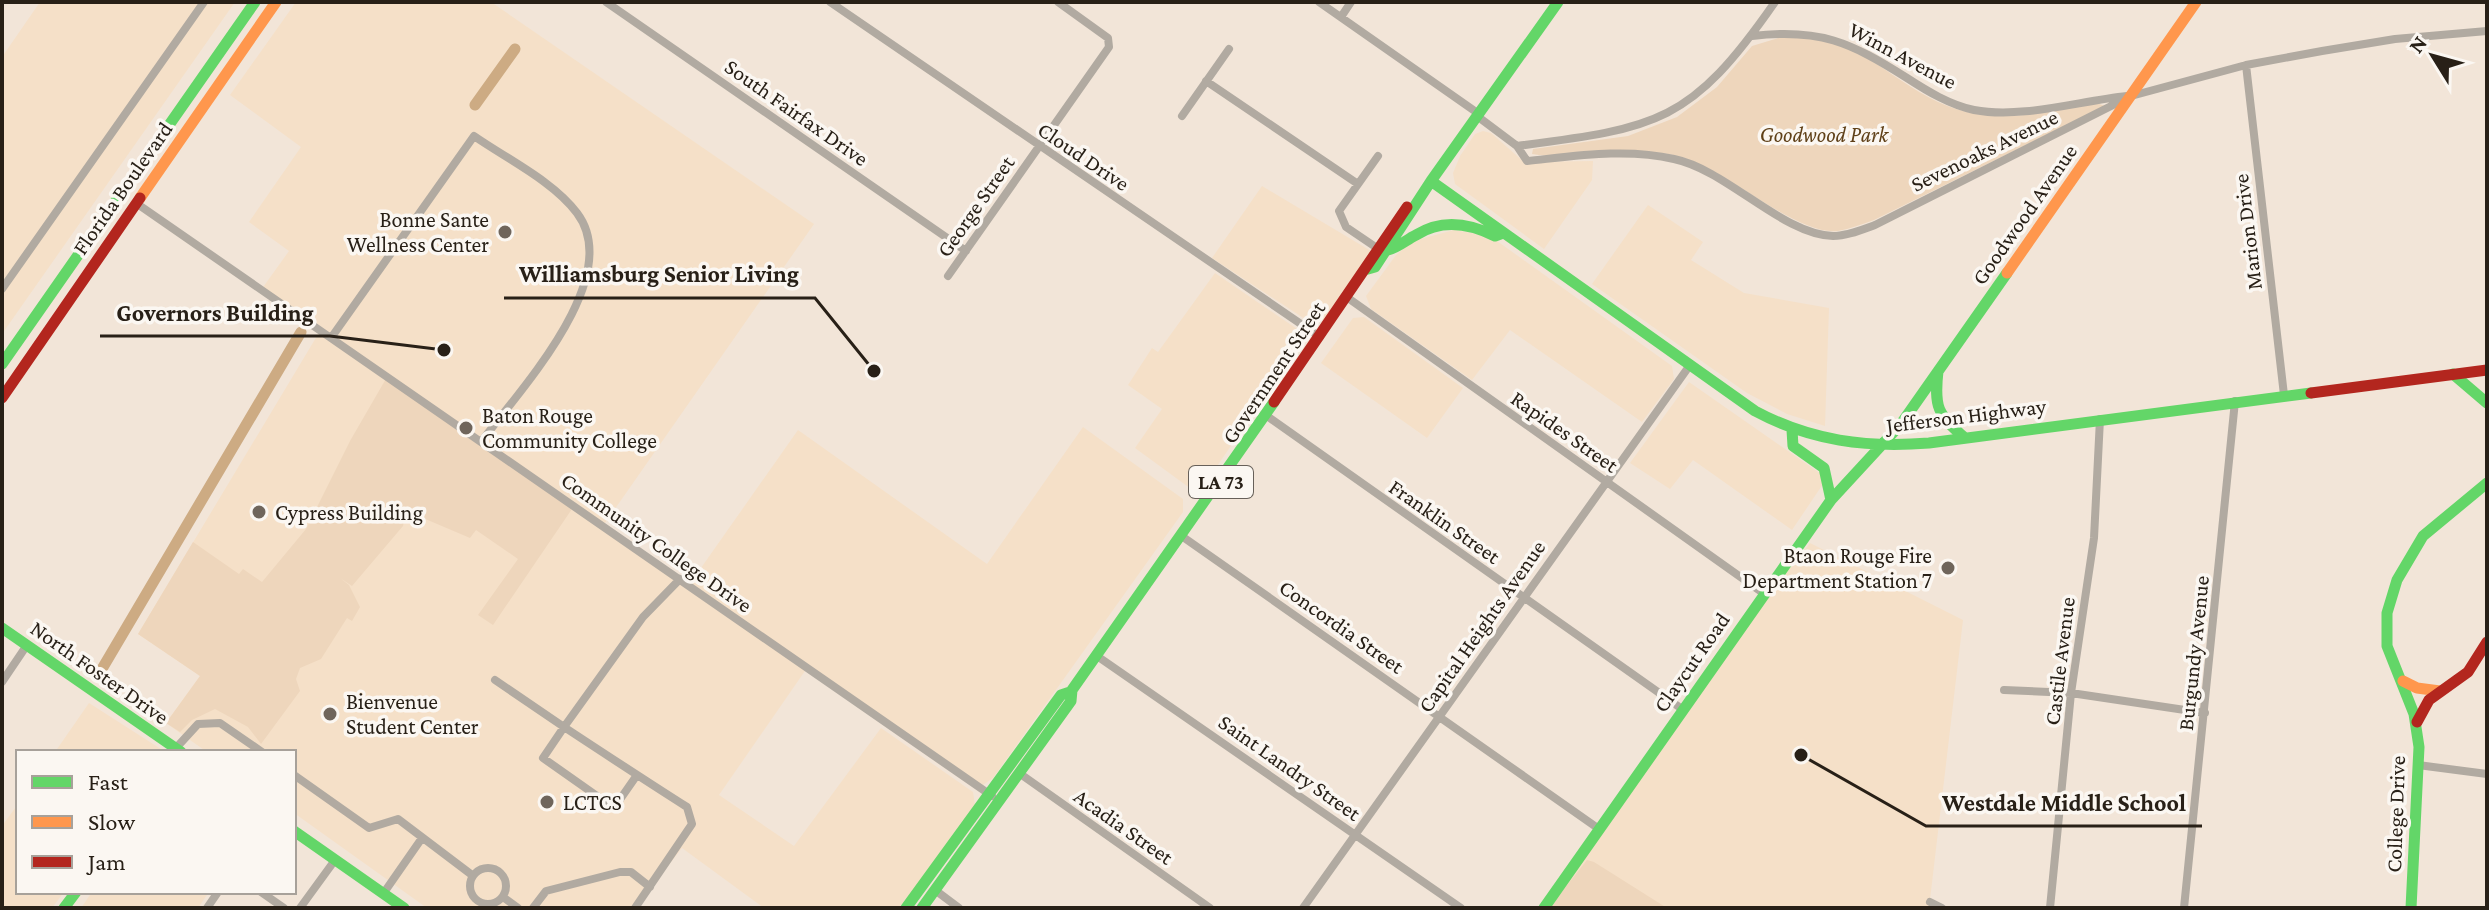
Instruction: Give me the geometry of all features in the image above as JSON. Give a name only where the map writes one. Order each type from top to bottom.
[{"type":"main road","name":"Florida Boulevard","points":[[2,364],[255,2]]},
{"type":"main road","name":"Florida Boulevard","points":[[2,398],[276,2]]},
{"type":"main road","name":"Government Street","points":[[922,908],[1035,731],[1061,695],[1070,692],[1183,537],[1368,269],[1367,262],[1383,249],[1415,209],[1415,204],[1558,2]]},
{"type":"main road","name":"Goodwood Avenue","points":[[1880,446],[1901,424],[2196,2]]},
{"type":"main road","points":[[165,131],[179,141]]},
{"type":"main road","name":"Jefferson Highway","points":[[1431,181],[1755,411],[1792,430],[1835,442],[1880,446],[1965,438],[2487,370]]},
{"type":"main road","points":[[1383,249],[1398,249],[1421,231],[1445,224],[1474,227],[1495,236],[1503,233]]},
{"type":"main road","points":[[1938,371],[1935,401],[1945,421],[1965,438]]},
{"type":"main road","points":[[2453,374],[2487,403]]},
{"type":"main road","points":[[1792,430],[1793,446],[1824,468],[1831,500]]},
{"type":"main road","name":"Claycut Road","points":[[1544,908],[1763,593],[1831,500],[1880,446]]},
{"type":"main road","name":"College Drive","points":[[2411,908],[2417,722],[2403,680],[2390,657],[2386,631],[2394,593],[2406,560],[2433,525],[2487,483]]},
{"type":"main road","name":"North Foster Drive","points":[[2,628],[175,750]]},
{"type":"main road","points":[[2417,722],[2429,700],[2468,672],[2487,642]]},
{"type":"main road","points":[[2403,680],[2417,688],[2441,691]]},
{"type":"main road","name":"Government Street","points":[[906,908],[994,797],[1019,773],[1071,701],[1070,692]]},
{"type":"main road","points":[[1019,773],[1017,763],[1034,739],[1035,731]]},
{"type":"main road","points":[[296,832],[404,908]]},
{"type":"street","points":[[2,289],[204,2]]},
{"type":"street","name":"South Fairfax Drive","points":[[606,2],[966,251]]},
{"type":"street","name":"Cloud Drive","points":[[830,2],[1320,337]]},
{"type":"street","name":"George Street","points":[[948,276],[1109,47],[1108,38],[1058,2]]},
{"type":"street","name":"Sevenoaks Avenue","points":[[1319,2],[1478,115],[1517,146],[1527,161],[1613,153],[1675,159],[1716,176],[1806,229],[1831,236],[1845,235],[1875,225],[2131,96],[2246,65],[2395,39],[2487,31]]},
{"type":"street","points":[[1341,17],[1351,2]]},
{"type":"street","points":[[1517,146],[1625,129],[1659,119],[1701,93],[1721,75],[1775,2]]},
{"type":"street","name":"Winn Avenue","points":[[1752,36],[1789,32],[1829,36],[1857,47],[1931,93],[1972,110],[2008,113],[2131,96]]},
{"type":"street","points":[[1182,116],[1229,49]]},
{"type":"street","name":"Marion Drive","points":[[2246,65],[2284,395]]},
{"type":"street","points":[[1206,81],[1358,184]]},
{"type":"street","points":[[331,338],[474,136],[551,189],[577,213],[589,251],[589,272],[568,322],[481,442]]},
{"type":"street","points":[[1378,156],[1339,211],[1346,227],[1383,249]]},
{"type":"street","name":"Community College Drive","points":[[136,203],[994,797]]},
{"type":"street","name":"Rapides Street","points":[[1348,298],[1763,593]]},
{"type":"street","name":"Capital Heights Avenue","points":[[1303,908],[1690,365]]},
{"type":"street","name":"Burgundy Avenue","points":[[2184,908],[2235,401]]},
{"type":"street","name":"Franklin Street","points":[[1267,416],[1682,709]]},
{"type":"street","name":"Castile Avenue","points":[[2050,908],[2071,693],[2094,538],[2100,419]]},
{"type":"street","name":"Concordia Street","points":[[1183,537],[1599,829]]},
{"type":"street","points":[[637,775],[614,808],[543,758],[643,617],[680,579]]},
{"type":"street","points":[[2,682],[27,645]]},
{"type":"street","name":"Saint Landry Street","points":[[1097,656],[1461,908]]},
{"type":"street","points":[[495,680],[687,807],[692,824],[635,908]]},
{"type":"street","points":[[2004,690],[2071,693],[2205,713]]},
{"type":"street","points":[[177,750],[198,724],[220,723],[259,750]]},
{"type":"street","points":[[2418,765],[2487,774]]},
{"type":"street","name":"Acadia Street","points":[[1019,773],[1210,908]]},
{"type":"street","points":[[296,776],[369,828],[398,819],[472,875],[474,896],[482,904],[493,904],[503,897],[507,886],[502,874],[493,869],[472,875]]},
{"type":"street","points":[[383,894],[422,838]]},
{"type":"street","points":[[300,908],[335,860]]},
{"type":"street","points":[[533,908],[546,891],[620,872],[631,872],[650,887]]},
{"type":"street","points":[[935,890],[959,908]]},
{"type":"street","points":[[264,894],[284,908]]},
{"type":"street","points":[[503,897],[518,908]]},
{"type":"street","points":[[1930,902],[1942,908]]},
{"type":"shaded area","points":[[40,2],[235,2],[2,334],[2,57]]},
{"type":"shaded area","name":"Baton Rouge Community College","points":[[296,2],[491,2],[814,224],[603,526],[689,585],[798,430],[987,564],[1083,427],[1183,499],[1183,512],[993,778],[980,787],[807,668],[719,795],[794,846],[881,728],[973,792],[975,805],[900,908],[764,908],[682,848],[635,908],[427,908],[296,814],[296,750],[204,750],[166,723],[200,676],[138,634],[320,331],[261,290],[289,251],[249,222],[301,147],[230,95]]},
{"type":"shaded area","points":[[1483,131],[1491,133],[1524,162],[1593,161],[1592,180],[1544,249],[1455,184],[1453,173],[1460,156],[1475,134]]},
{"type":"shaded area","points":[[1262,186],[1371,251],[1323,320],[1308,321],[1212,258]]},
{"type":"shaded area","points":[[1648,205],[1703,242],[1691,260],[1744,293],[1829,308],[1825,426],[1787,414],[1747,393],[1592,284]]},
{"type":"shaded area","points":[[1454,230],[1490,236],[1672,366],[1674,379],[1642,422],[1510,330],[1472,380],[1371,309],[1366,296],[1396,255],[1413,241]]},
{"type":"shaded area","points":[[1215,273],[1300,331],[1304,339],[1198,494],[1135,448],[1162,409],[1128,385],[1152,348],[1158,352]]},
{"type":"shaded area","points":[[1364,317],[1463,388],[1427,438],[1321,363],[1353,318]]},
{"type":"shaded area","points":[[1689,382],[1821,474],[1823,484],[1792,530],[1693,460],[1670,489],[1630,463]]},
{"type":"shaded area","points":[[1810,543],[1963,620],[1929,908],[1549,908],[1768,595]]},
{"type":"shaded area","points":[[89,703],[162,750],[56,750]]},
{"type":"shaded area","points":[[16,807],[16,894],[62,894],[52,908],[2,908],[2,826]]},
{"type":"shaded area","points":[[91,894],[208,894],[198,908],[81,908]]},
{"type":"green space","name":"Goodwood Park","points":[[1788,35],[1815,36],[1839,43],[1928,97],[1967,112],[2015,116],[2094,102],[2105,106],[1874,220],[1838,231],[1803,224],[1702,165],[1684,158],[1646,152],[1570,156],[1532,154],[1533,149],[1628,136],[1677,117],[1717,87],[1752,46]]},
{"type":"green space","points":[[387,377],[574,506],[493,625],[478,615],[518,559],[476,530],[470,538],[423,518],[423,512],[406,509],[403,526],[352,586],[340,578],[349,585],[360,607],[352,621],[347,618],[321,659],[300,668],[296,679],[300,691],[261,744],[248,727],[215,709],[192,720],[180,732],[166,723],[200,676],[138,634],[193,542],[239,574],[243,569],[262,582],[306,529],[350,441]]},
{"type":"green space","points":[[1587,860],[1594,862],[1667,908],[1549,908]]},
{"type":"waterway","points":[[475,105],[515,49]]},
{"type":"waterway","points":[[99,674],[301,332]]},
{"type":"traffic: fast","points":[[2,364],[255,2]]},
{"type":"traffic: fast","points":[[1431,181],[1558,2]]},
{"type":"traffic: fast","points":[[1368,269],[1375,267],[1431,181],[1755,411],[1818,436],[1861,443],[1929,443],[2311,393]]},
{"type":"traffic: fast","points":[[1388,250],[1426,230],[1445,225],[1475,228],[1495,236],[1503,233]]},
{"type":"traffic: fast","points":[[1544,908],[1831,500],[1901,424],[2007,273]]},
{"type":"traffic: fast","points":[[1938,371],[1937,402],[1943,416],[1965,438]]},
{"type":"traffic: fast","points":[[2453,374],[2487,403]]},
{"type":"traffic: fast","points":[[922,908],[1071,701],[1072,690],[1274,402]]},
{"type":"traffic: fast","points":[[1792,430],[1793,446],[1824,468],[1831,500]]},
{"type":"traffic: fast","points":[[2411,908],[2419,747],[2414,714],[2387,646],[2387,613],[2397,580],[2423,536],[2487,483]]},
{"type":"traffic: fast","points":[[2,628],[178,750]]},
{"type":"traffic: fast","points":[[906,908],[1061,695],[1070,692]]},
{"type":"traffic: fast","points":[[296,832],[404,908]]},
{"type":"traffic: fast","points":[[64,908],[74,894]]},
{"type":"traffic: slow","points":[[140,198],[276,2]]},
{"type":"traffic: slow","points":[[2007,273],[2196,2]]},
{"type":"traffic: slow","points":[[2403,681],[2417,688],[2440,691]]},
{"type":"traffic: jam","points":[[2,398],[140,198]]},
{"type":"traffic: jam","points":[[1274,402],[1407,207]]},
{"type":"traffic: jam","points":[[2311,393],[2487,370]]},
{"type":"traffic: jam","points":[[2417,722],[2429,700],[2468,672],[2487,642]]},
{"type":"place","name":"Bonne Sante Wellness Center","points":[[505,232]]},
{"type":"place","name":"Governors Building","points":[[444,350]]},
{"type":"place","name":"Williamsburg Senior Living","points":[[874,371]]},
{"type":"place","name":"Baton Rouge Community College","points":[[466,428]]},
{"type":"place","name":"Cypress Building","points":[[259,512]]},
{"type":"place","name":"Btaon Rouge Fire Department Station 7","points":[[1948,568]]},
{"type":"place","name":"Bienvenue Student Center","points":[[330,714]]},
{"type":"place","name":"Westdale Middle School","points":[[1801,755]]},
{"type":"place","name":"LCTCS","points":[[547,802]]}]
